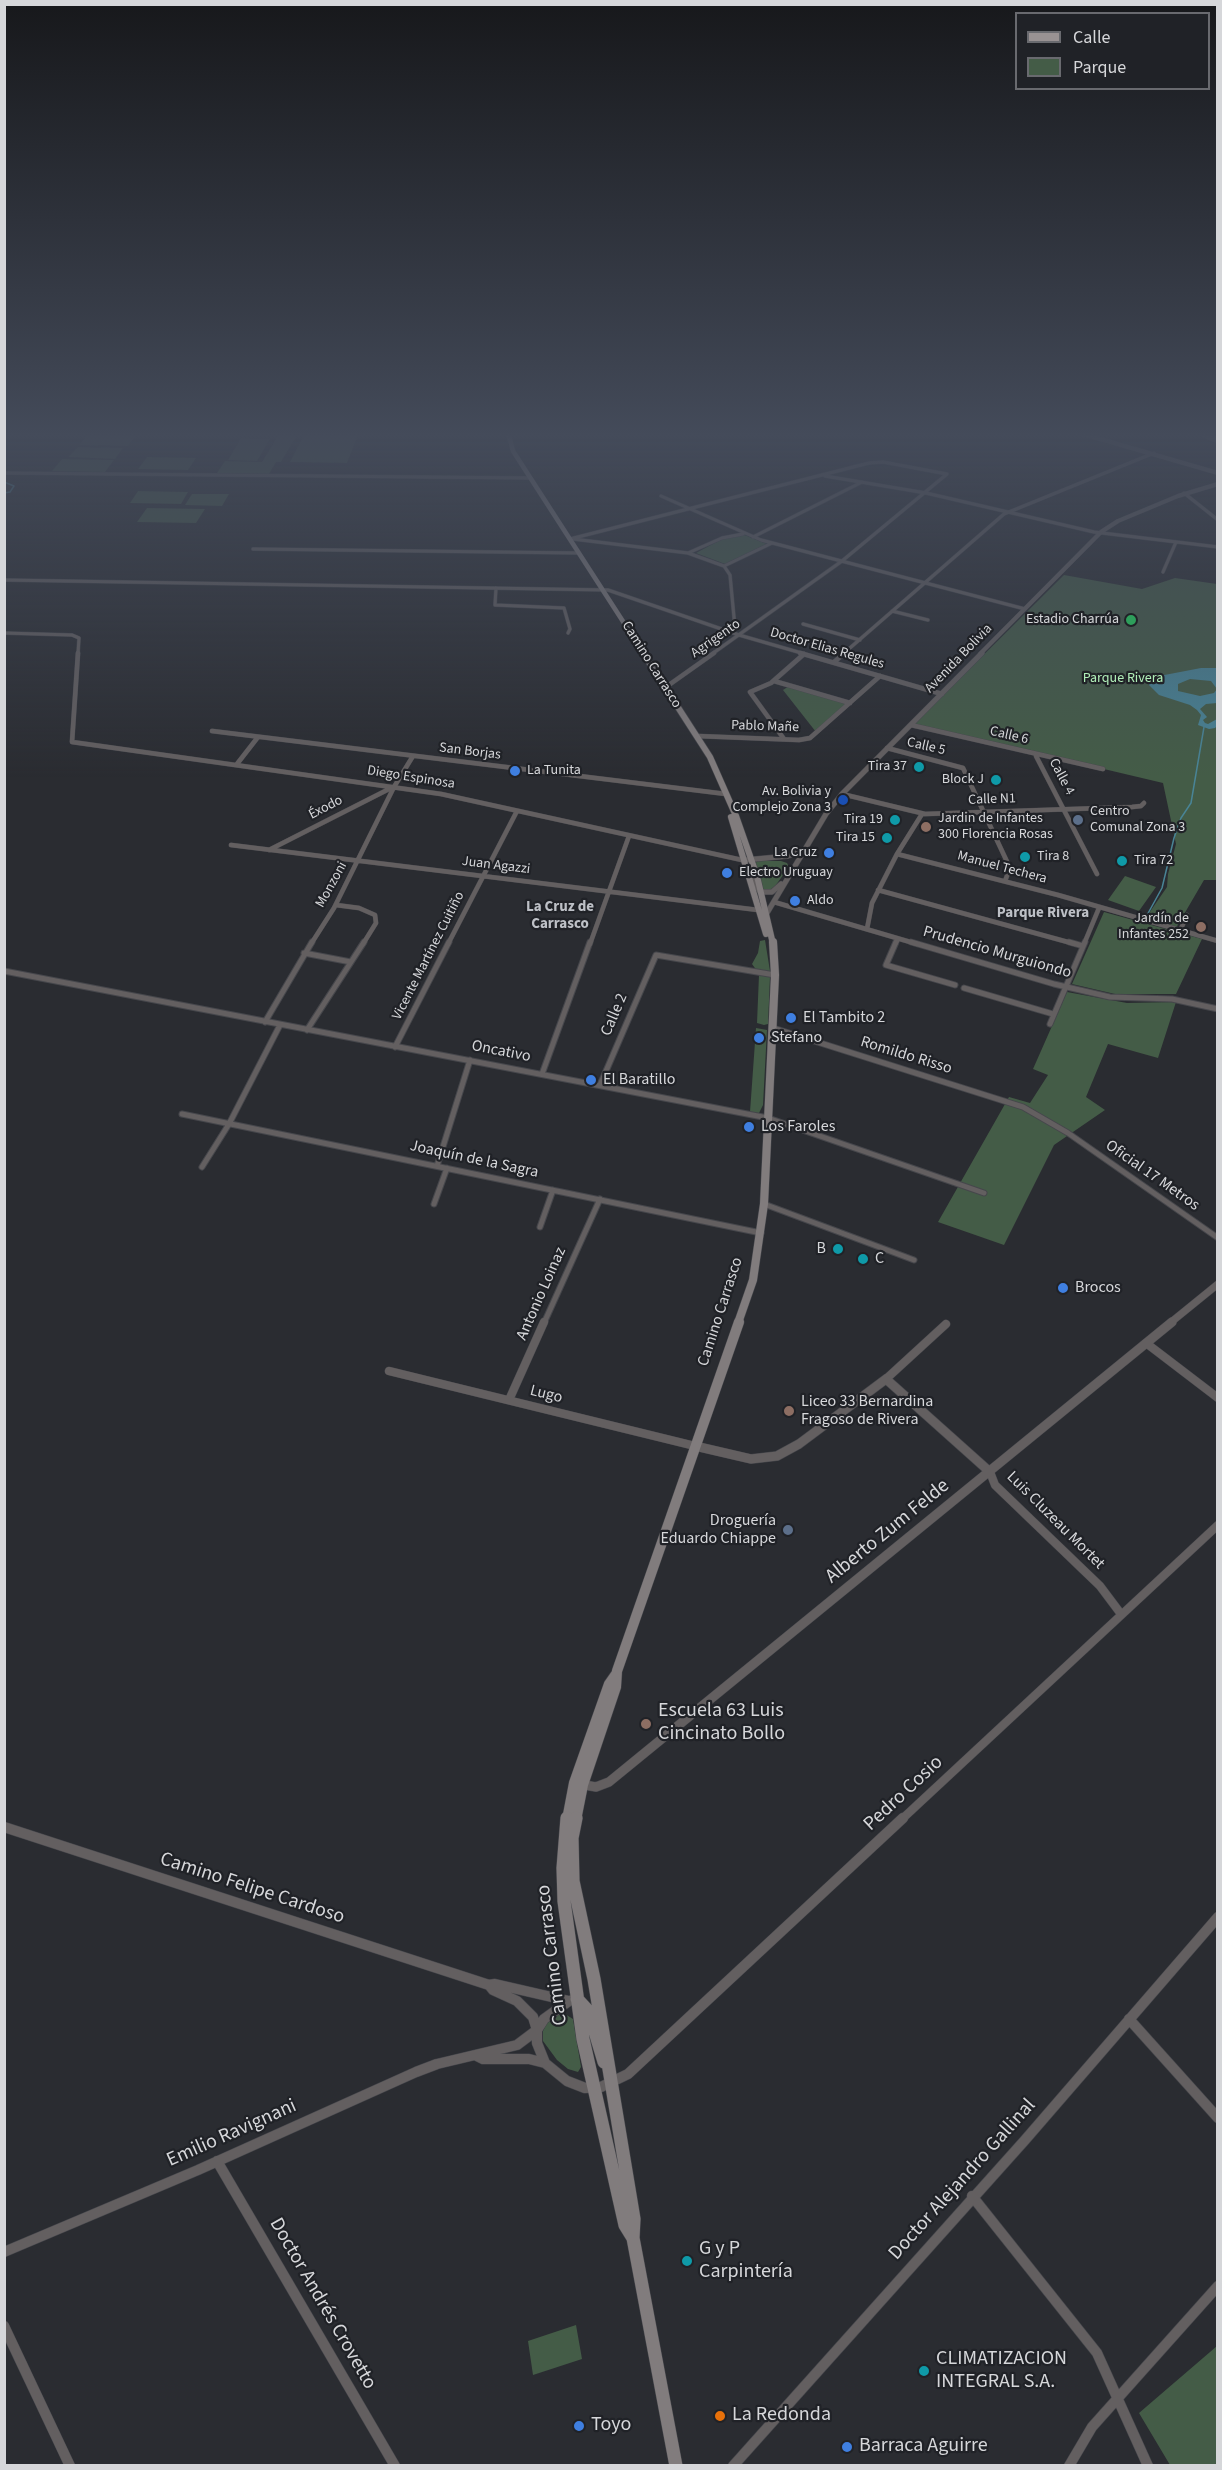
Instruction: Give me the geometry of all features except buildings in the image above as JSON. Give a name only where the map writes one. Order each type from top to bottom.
[{"type":"main road","name":"Camino Carrasco","points":[[575,547],[697,736],[718,774],[731,810],[736,816],[762,893],[767,913],[775,975],[764,1204],[753,1280],[617,1671],[609,1684],[579,1784],[568,1812],[563,1868],[573,2000],[625,2225],[633,2238]]},
{"type":"main road","name":"Camino Carrasco","points":[[731,810],[730,816],[742,860],[772,948]]},
{"type":"main road","name":"Camino Carrasco","points":[[579,1784],[572,1838],[573,1881],[594,1979],[634,2219],[633,2238],[676,2466]]},
{"type":"main road","points":[[573,2000],[588,2012],[611,2083]]},
{"type":"street","points":[[640,547],[688,553],[724,566],[730,575],[735,628],[733,633]]},
{"type":"street","points":[[688,553],[701,547]]},
{"type":"street","points":[[724,566],[763,547]]},
{"type":"street","points":[[789,547],[1025,609]]},
{"type":"street","name":"Agrigento","points":[[666,687],[859,547]]},
{"type":"street","points":[[834,662],[965,547]]},
{"type":"street","name":"Avenida Bolivia","points":[[767,913],[805,849],[842,794],[1086,547]]},
{"type":"street","points":[[1162,572],[1174,547]]},
{"type":"street","points":[[253,549],[579,553]]},
{"type":"street","name":"Doctor Elias Regules","points":[[4,580],[615,591],[733,633],[942,694]]},
{"type":"street","points":[[496,588],[495,605],[564,608],[570,629],[568,633]]},
{"type":"street","points":[[892,610],[928,620]]},
{"type":"street","points":[[803,624],[860,640]]},
{"type":"street","name":"Diego Espinosa","points":[[4,633],[77,635],[72,741],[441,794],[742,860]]},
{"type":"street","points":[[784,739],[750,692],[774,681],[804,654]]},
{"type":"street","name":"Pablo Mañe","points":[[697,736],[805,739],[814,735],[880,676]]},
{"type":"street","points":[[774,681],[850,703]]},
{"type":"street","name":"Calle 6","points":[[910,725],[1103,769]]},
{"type":"street","name":"San Borjas","points":[[212,731],[726,794]]},
{"type":"street","points":[[237,764],[258,737]]},
{"type":"street","name":"Calle 5","points":[[887,748],[961,766],[984,812]]},
{"type":"street","name":"Monzoni","points":[[265,1022],[304,954],[336,905],[394,787],[413,756]]},
{"type":"street","name":"Calle 4","points":[[1036,756],[1097,874]]},
{"type":"street","name":"Éxodo","points":[[269,850],[394,787]]},
{"type":"street","name":"Calle N1","points":[[842,794],[922,813],[1131,807],[1141,806],[1144,803]]},
{"type":"street","name":"Vicente Martínez Cuitiño","points":[[394,1047],[518,811]]},
{"type":"street","points":[[984,812],[1010,868],[1005,881]]},
{"type":"street","points":[[867,929],[872,903],[878,890],[922,813]]},
{"type":"street","points":[[542,1074],[629,836]]},
{"type":"street","name":"Juan Agazzi","points":[[231,845],[758,910]]},
{"type":"street","points":[[742,860],[792,855],[805,849]]},
{"type":"street","name":"Manuel Techera","points":[[897,854],[1005,881],[1218,941]]},
{"type":"street","points":[[774,858],[788,862],[793,870]]},
{"type":"street","name":"Camino Carrasco","points":[[748,876],[752,878],[757,890],[762,893]]},
{"type":"street","points":[[762,893],[772,892],[786,882]]},
{"type":"street","points":[[878,890],[1083,946]]},
{"type":"street","name":"Prudencio Murguiondo","points":[[774,902],[1066,987],[1110,997],[1172,999],[1218,1009]]},
{"type":"street","points":[[307,1030],[376,923],[375,915],[359,908],[336,905]]},
{"type":"street","points":[[1050,1024],[1100,908]]},
{"type":"street","points":[[1180,931],[1187,915]]},
{"type":"street","points":[[898,939],[886,965],[955,985]]},
{"type":"street","points":[[304,954],[351,962]]},
{"type":"street","name":"Calle 2","points":[[600,1085],[656,955],[775,975]]},
{"type":"street","name":"Oncativo","points":[[4,971],[768,1118],[984,1193]]},
{"type":"street","points":[[964,988],[1053,1014]]},
{"type":"street","points":[[202,1167],[229,1124],[280,1025]]},
{"type":"street","name":"Romildo Risso","points":[[773,1028],[1004,1101],[1050,1121],[1072,1137]]},
{"type":"street","points":[[437,1166],[470,1060]]},
{"type":"street","name":"Joaquín de la Sagra","points":[[182,1114],[761,1233]]},
{"type":"street","name":"Oficial 17 Metros","points":[[1072,1137],[1218,1238]]},
{"type":"street","points":[[434,1204],[447,1168]]},
{"type":"street","points":[[540,1227],[554,1190]]},
{"type":"street","name":"Antonio Loinaz","points":[[509,1400],[600,1200]]},
{"type":"street","points":[[764,1204],[914,1260]]},
{"type":"street","name":"Alberto Zum Felde","points":[[579,1784],[596,1787],[609,1782],[1218,1284]]},
{"type":"street","points":[[695,1446],[751,1459],[777,1456],[799,1444],[886,1379],[946,1324]]},
{"type":"street","points":[[1146,1343],[1218,1398]]},
{"type":"street","name":"Lugo","points":[[390,1371],[695,1446]]},
{"type":"street","name":"Luis Cluzeau Mortet","points":[[886,1379],[990,1472],[995,1485],[1100,1586],[1121,1614]]},
{"type":"street","name":"Pedro Cosio","points":[[611,2083],[628,2074],[1218,1525]]},
{"type":"street","name":"Camino Felipe Cardoso","points":[[4,1827],[489,1985],[495,1984],[573,2000]]},
{"type":"street","name":"Doctor Alejandro Gallinal","points":[[733,2466],[972,2196],[1025,2140],[1218,1917]]},
{"type":"street","name":"Camino Felipe Cardoso","points":[[489,1985],[493,1990],[517,2001],[528,2010],[537,2030]]},
{"type":"street","name":"Emilio Ravignani","points":[[4,2252],[218,2161],[416,2072],[437,2064],[517,2045],[537,2030],[544,2019],[573,2000]]},
{"type":"street","points":[[1129,2019],[1218,2118]]},
{"type":"street","points":[[537,2030],[537,2043],[545,2063],[567,2081],[585,2088],[611,2083]]},
{"type":"street","name":"Emilio Ravignani","points":[[477,2056],[483,2059],[529,2059],[545,2063]]},
{"type":"street","name":"Doctor Andrés Crovetto","points":[[218,2161],[395,2466]]},
{"type":"street","points":[[972,2196],[1097,2354],[1148,2466]]},
{"type":"street","points":[[1069,2466],[1092,2427],[1218,2286]]},
{"type":"street","points":[[4,2326],[70,2466]]},
{"type":"green space","points":[[707,547],[760,547],[725,564],[696,553]]},
{"type":"green space","name":"Parque Rivera","points":[[1064,575],[1142,589],[1175,578],[1217,584],[1217,880],[1204,880],[1176,928],[1145,919],[1167,887],[1176,844],[1163,783],[914,724]]},
{"type":"green space","points":[[789,686],[845,703],[845,705],[816,732],[783,690]]},
{"type":"green space","points":[[758,861],[787,863],[789,867],[773,889],[763,890],[754,864]]},
{"type":"green space","points":[[1125,876],[1156,887],[1139,911],[1108,900]]},
{"type":"green space","points":[[1104,912],[1202,939],[1176,994],[1115,994],[1072,984]]},
{"type":"green space","points":[[765,940],[770,971],[757,971],[752,964],[758,953],[760,941]]},
{"type":"green space","points":[[759,975],[770,977],[768,1024],[764,1025],[757,1023]]},
{"type":"green space","points":[[1067,992],[1127,1003],[1176,1002],[1158,1058],[1108,1044],[1086,1097],[1105,1110],[1054,1145],[1004,1245],[938,1222],[1009,1097],[1030,1103],[1048,1075],[1033,1069]]},
{"type":"green space","points":[[756,1028],[767,1030],[763,1105],[759,1113],[750,1112]]},
{"type":"green space","points":[[565,2014],[573,2019],[581,2067],[578,2072],[568,2069],[557,2060],[543,2041],[543,2031],[547,2023],[558,2015]]},
{"type":"green space","points":[[576,2325],[582,2359],[533,2375],[528,2341]]},
{"type":"green space","points":[[1217,2346],[1217,2465],[1170,2465],[1139,2413]]},
{"type":"water","points":[[1201,668],[1217,668],[1217,689],[1217,703],[1206,704],[1200,709],[1207,717],[1203,720],[1205,723],[1208,724],[1217,719],[1217,726],[1209,729],[1198,725],[1201,715],[1197,710],[1190,705],[1159,695],[1149,685],[1149,680]],"holes":[[[1190,679],[1211,681],[1217,689],[1214,693],[1200,696],[1178,691],[1178,684]]]},
{"type":"waterway","points":[[1146,917],[1162,888],[1174,838],[1181,818],[1191,803],[1204,727]]},
{"type":"place","name":"Estadio Charrúa","points":[[1131,620]]},
{"type":"place","name":"Tira 37","points":[[919,767]]},
{"type":"place","name":"La Tunita","points":[[515,771]]},
{"type":"place","name":"Block J","points":[[996,780]]},
{"type":"place","name":"Av. Bolivia y Complejo Zona 3","points":[[843,800]]},
{"type":"place","name":"Tira 19","points":[[895,820]]},
{"type":"place","name":"Centro Comunal Zona 3","points":[[1078,820]]},
{"type":"place","name":"Jardin de Infantes 300 Florencia Rosas","points":[[926,827]]},
{"type":"place","name":"Tira 15","points":[[887,838]]},
{"type":"place","name":"La Cruz","points":[[829,853]]},
{"type":"place","name":"Tira 8","points":[[1025,857]]},
{"type":"place","name":"Tira 72","points":[[1122,861]]},
{"type":"place","name":"Electro Uruguay","points":[[727,873]]},
{"type":"place","name":"Aldo","points":[[795,901]]},
{"type":"place","name":"Jardín de Infantes 252","points":[[1201,927]]},
{"type":"place","name":"El Tambito 2","points":[[791,1018]]},
{"type":"place","name":"Stefano","points":[[759,1038]]},
{"type":"place","name":"El Baratillo","points":[[591,1080]]},
{"type":"place","name":"Los Faroles","points":[[749,1127]]},
{"type":"place","name":"B","points":[[838,1249]]},
{"type":"place","name":"C","points":[[863,1259]]},
{"type":"place","name":"Brocos","points":[[1063,1288]]},
{"type":"place","name":"Liceo 33 Bernardina Fragoso de Rivera","points":[[789,1411]]},
{"type":"place","name":"Droguería Eduardo Chiappe","points":[[788,1530]]},
{"type":"place","name":"Escuela 63 Luis Cincinato Bollo","points":[[646,1724]]},
{"type":"place","name":"G y P Carpintería","points":[[687,2261]]},
{"type":"place","name":"CLIMATIZACION INTEGRAL S.A.","points":[[924,2371]]},
{"type":"place","name":"La Redonda","points":[[720,2416]]},
{"type":"place","name":"Toyo","points":[[579,2426]]},
{"type":"place","name":"Barraca Aguirre","points":[[847,2447]]},
{"type":"district","name":"Parque Rivera","points":[[1043,914]]},
{"type":"district","name":"La Cruz de Carrasco","points":[[560,916]]}]
